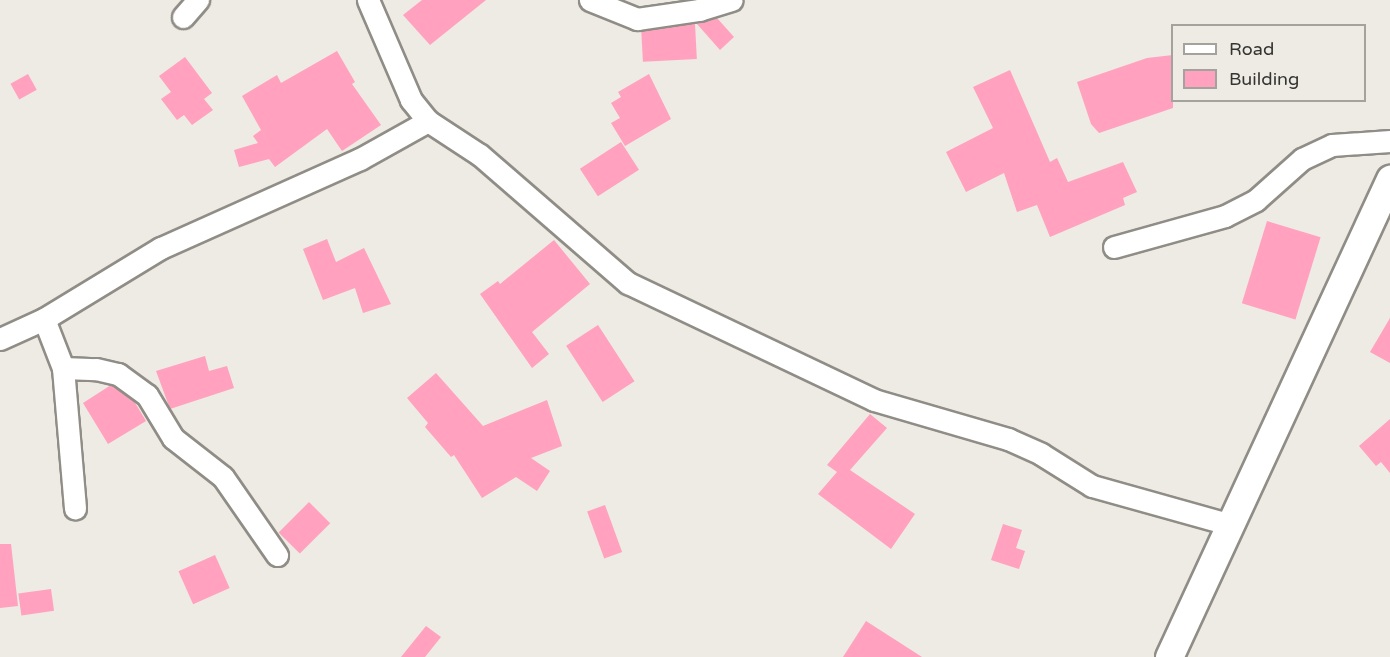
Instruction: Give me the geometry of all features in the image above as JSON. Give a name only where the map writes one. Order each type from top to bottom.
[{"type":"street","points":[[183,17],[198,0]]},
{"type":"street","points":[[368,0],[406,90],[428,121],[480,155],[628,283],[874,400],[1008,439],[1092,486],[1228,524]]},
{"type":"street","points":[[590,0],[637,19],[699,10],[731,0]]},
{"type":"street","points":[[0,339],[44,319],[161,248],[360,159],[428,121]]},
{"type":"street","points":[[1114,247],[1225,216],[1256,200],[1302,159],[1332,145],[1390,141]]},
{"type":"street","points":[[1169,657],[1228,524],[1390,180]]},
{"type":"street","points":[[44,319],[63,368],[75,508]]},
{"type":"street","points":[[63,368],[96,369],[118,374],[147,395],[173,438],[223,477],[277,555]]},
{"type":"building","points":[[422,0],[486,0],[430,45],[403,15]]},
{"type":"building","points":[[717,18],[734,37],[720,50],[697,24]]},
{"type":"building","points":[[695,24],[697,59],[643,62],[641,27]]},
{"type":"building","points":[[337,51],[355,82],[352,84],[381,125],[342,151],[327,129],[275,167],[269,159],[239,167],[234,150],[258,143],[253,136],[261,130],[242,96],[277,75],[281,83]]},
{"type":"building","points":[[1171,55],[1173,108],[1099,133],[1091,124],[1077,82],[1147,58]]},
{"type":"building","points":[[185,57],[212,93],[204,99],[213,110],[192,125],[184,115],[177,120],[161,99],[171,92],[159,76]]},
{"type":"building","points":[[1010,70],[1050,162],[1057,158],[1068,182],[1123,162],[1137,192],[1123,198],[1125,205],[1050,237],[1037,205],[1017,212],[1004,173],[966,192],[946,152],[993,128],[973,87]]},
{"type":"building","points":[[28,74],[37,90],[19,99],[11,84]]},
{"type":"building","points":[[649,74],[671,119],[625,146],[611,123],[620,118],[611,103],[621,97],[618,92]]},
{"type":"building","points":[[621,142],[639,170],[598,196],[580,169]]},
{"type":"building","points":[[1267,221],[1321,237],[1295,320],[1242,303]]},
{"type":"building","points":[[327,239],[336,262],[364,248],[391,304],[363,313],[355,288],[323,300],[303,249]]},
{"type":"building","points":[[554,240],[590,284],[532,332],[549,354],[532,368],[480,294],[498,281],[500,284]]},
{"type":"building","points":[[1390,318],[1390,363],[1370,352]]},
{"type":"building","points":[[598,325],[634,381],[603,402],[566,346]]},
{"type":"building","points":[[205,356],[209,371],[227,366],[234,388],[170,409],[156,371]]},
{"type":"building","points":[[436,373],[483,426],[547,400],[562,446],[531,458],[550,471],[537,491],[516,477],[482,498],[454,455],[451,457],[425,427],[428,423],[407,398]]},
{"type":"building","points":[[111,385],[134,401],[146,421],[108,444],[83,403]]},
{"type":"building","points":[[870,414],[887,428],[850,470],[915,514],[891,549],[818,494],[837,472],[827,465]]},
{"type":"building","points":[[1390,419],[1390,473],[1381,462],[1376,466],[1359,446]]},
{"type":"building","points":[[309,502],[330,523],[300,554],[279,532]]},
{"type":"building","points":[[605,505],[622,552],[604,558],[587,511]]},
{"type":"building","points":[[1003,524],[1022,530],[1016,548],[1025,551],[1019,569],[991,560]]},
{"type":"building","points":[[0,544],[11,544],[18,606],[0,608]]},
{"type":"building","points":[[215,555],[230,588],[193,604],[178,571]]},
{"type":"building","points":[[51,589],[54,611],[21,615],[18,594]]},
{"type":"building","points":[[866,621],[922,657],[843,657]]},
{"type":"building","points":[[426,626],[441,637],[425,657],[401,657]]}]
